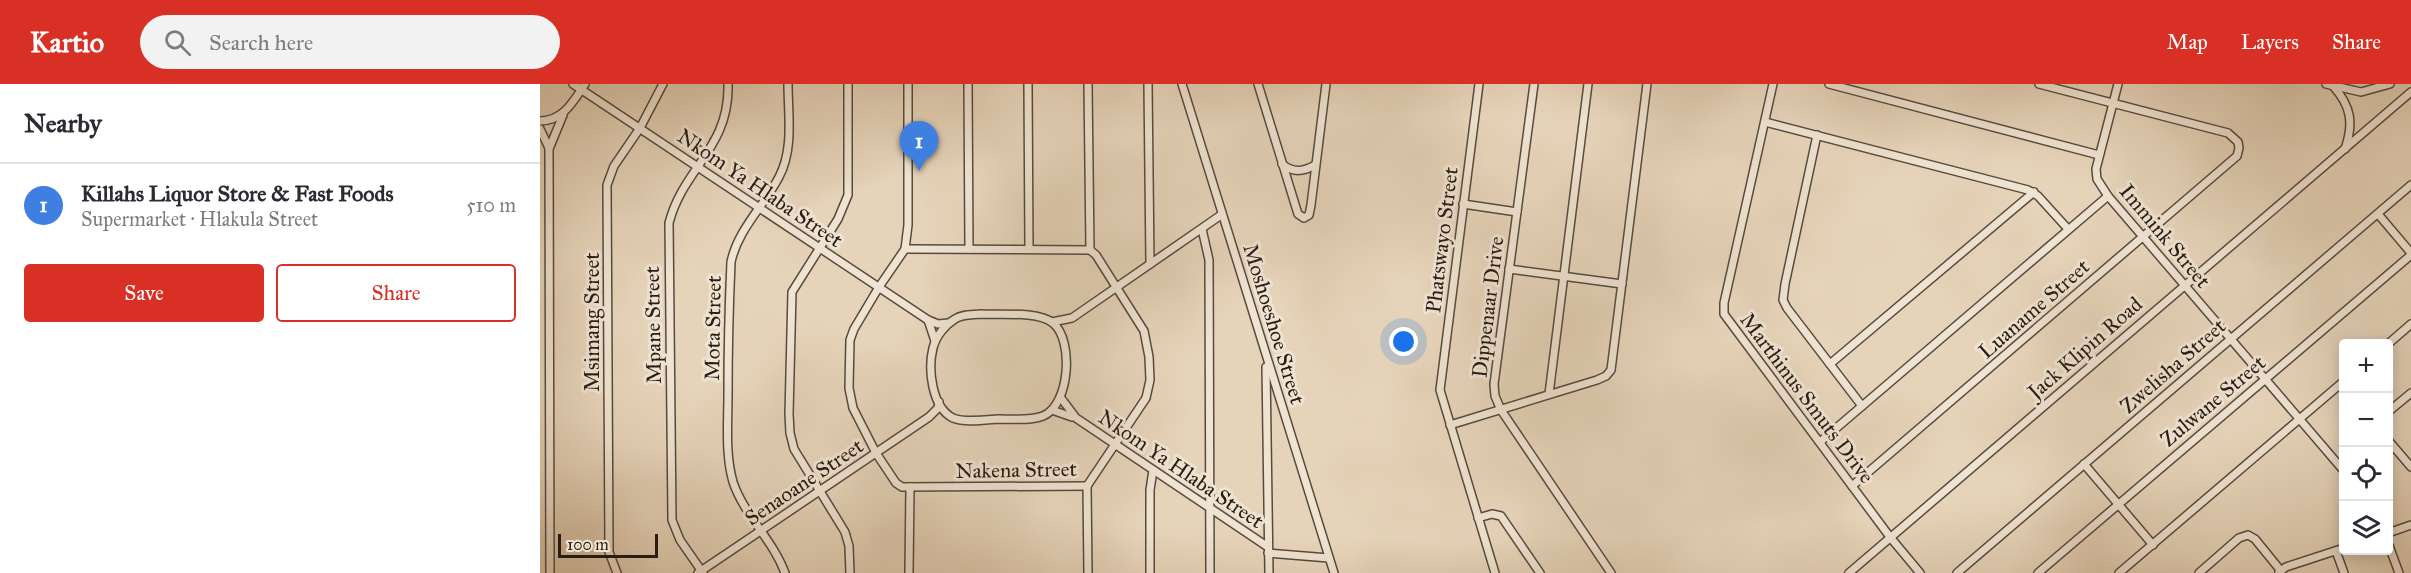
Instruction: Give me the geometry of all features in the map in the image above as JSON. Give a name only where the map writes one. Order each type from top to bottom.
[{"type":"street","name":"Nkom Ya Hlaba Street","points":[[573,84],[583,87],[640,128],[928,320],[938,324],[949,323]]},
{"type":"street","name":"Msimang Street","points":[[617,573],[609,552],[607,184],[614,166],[640,128],[663,84]]},
{"type":"street","name":"Mpane Street","points":[[701,572],[680,540],[672,520],[668,239],[673,209],[724,124],[728,111],[728,84]]},
{"type":"street","name":"Mota Street","points":[[785,573],[734,483],[729,454],[728,423],[730,262],[739,238],[779,177],[786,159],[789,139],[788,84]]},
{"type":"street","points":[[848,84],[848,195],[838,219],[792,292],[789,414],[794,449],[845,532],[849,546],[850,573]]},
{"type":"street","points":[[908,84],[908,225],[905,249],[862,312],[850,340],[849,388],[853,408],[876,453],[896,483],[902,487],[910,487],[909,573]]},
{"type":"street","points":[[968,84],[969,249]]},
{"type":"street","points":[[1028,84],[1029,249]]},
{"type":"street","points":[[905,249],[1090,249],[1088,84]]},
{"type":"street","points":[[1148,84],[1150,264]]},
{"type":"street","name":"Moshoeshoe Street","points":[[1182,84],[1334,573]]},
{"type":"street","points":[[1258,84],[1298,214],[1304,218],[1309,215],[1326,84]]},
{"type":"street","points":[[1262,95],[1267,84]]},
{"type":"street","name":"Phatswayo Street","points":[[1479,84],[1440,384],[1442,400],[1495,573]]},
{"type":"street","name":"Dippenaar Drive","points":[[1534,84],[1494,384],[1495,396],[1501,410],[1611,573]]},
{"type":"street","points":[[1549,394],[1588,84]]},
{"type":"street","points":[[1450,425],[1597,380],[1609,372],[1647,84]]},
{"type":"street","name":"Marthinus Smuts Drive","points":[[1773,84],[1724,303],[1724,314],[1890,537],[1920,573]]},
{"type":"street","points":[[1829,84],[2099,155]]},
{"type":"street","points":[[2039,84],[2113,104]]},
{"type":"street","name":"Immink Street","points":[[2118,84],[2099,155],[2096,176],[2108,196],[2339,466]]},
{"type":"street","points":[[2330,85],[2361,92],[2390,84]]},
{"type":"street","points":[[2330,85],[2344,99],[2351,113],[2350,131],[2344,150]]},
{"type":"street","points":[[550,573],[549,149],[563,115],[583,87]]},
{"type":"street","name":"Jack Klipin Road","points":[[1849,573],[2411,92]]},
{"type":"street","name":"Luaname Street","points":[[1852,486],[2237,156],[2239,148],[2231,134],[2113,104]]},
{"type":"street","points":[[540,121],[552,120],[563,115]]},
{"type":"street","points":[[1765,122],[2034,192],[2068,229]]},
{"type":"street","points":[[540,129],[549,149]]},
{"type":"street","points":[[1817,135],[1783,300],[1862,406]]},
{"type":"street","points":[[1282,164],[1290,170],[1297,171],[1306,170],[1315,165]]},
{"type":"street","name":"Zwelisha Street","points":[[1957,573],[2411,185]]},
{"type":"street","points":[[1830,364],[2034,192]]},
{"type":"street","points":[[1820,442],[2108,196]]},
{"type":"street","points":[[1463,204],[1517,212]]},
{"type":"street","points":[[2378,214],[2411,254]]},
{"type":"street","points":[[1061,334],[1072,318],[1221,215]]},
{"type":"street","points":[[1202,229],[1209,260],[1210,573]]},
{"type":"street","name":"Nakena Street","points":[[910,487],[1087,486],[1146,399],[1150,381],[1149,357],[1144,331],[1118,287],[1090,249]]},
{"type":"street","name":"Zulwane Street","points":[[2038,573],[2411,254]]},
{"type":"street","points":[[1509,269],[1563,278],[1622,284]]},
{"type":"street","points":[[935,341],[949,323],[960,316],[981,314],[1031,316],[1052,322],[1072,318]]},
{"type":"street","points":[[928,320],[935,341],[931,368],[934,388],[939,402],[948,415],[959,420],[1029,419],[1045,415],[1052,410],[1061,398],[1066,370],[1061,334],[1052,322]]},
{"type":"street","points":[[2393,340],[2411,324]]},
{"type":"street","points":[[1266,358],[1269,573]]},
{"type":"street","points":[[2119,573],[2339,384]]},
{"type":"street","points":[[2393,408],[2411,393]]},
{"type":"street","name":"Nkom Ya Hlaba Street","points":[[1061,398],[1076,418]]},
{"type":"street","name":"Senaoane Street","points":[[701,572],[929,417],[938,408],[939,402]]},
{"type":"street","name":"Nkom Ya Hlaba Street","points":[[1052,410],[1076,418],[1211,508],[1268,550],[1329,558]]},
{"type":"street","name":"Senaoane Street","points":[[929,417],[948,415]]},
{"type":"street","points":[[2393,446],[2411,467]]},
{"type":"street","points":[[2084,464],[2153,544]]},
{"type":"street","points":[[1150,573],[1150,490],[1153,470]]},
{"type":"street","points":[[1087,486],[1088,573]]},
{"type":"street","points":[[1478,518],[1492,514],[1501,516],[1540,573]]},
{"type":"street","points":[[2393,531],[2411,525]]},
{"type":"street","points":[[2199,573],[2240,538],[2248,535],[2255,539],[2279,572],[2339,550]]},
{"type":"street","points":[[2341,555],[2344,573]]},
{"type":"street","points":[[2392,555],[2398,573]]},
{"type":"place","name":"Killahs Liquor Store & Fast Foods","points":[[919,171]]}]
